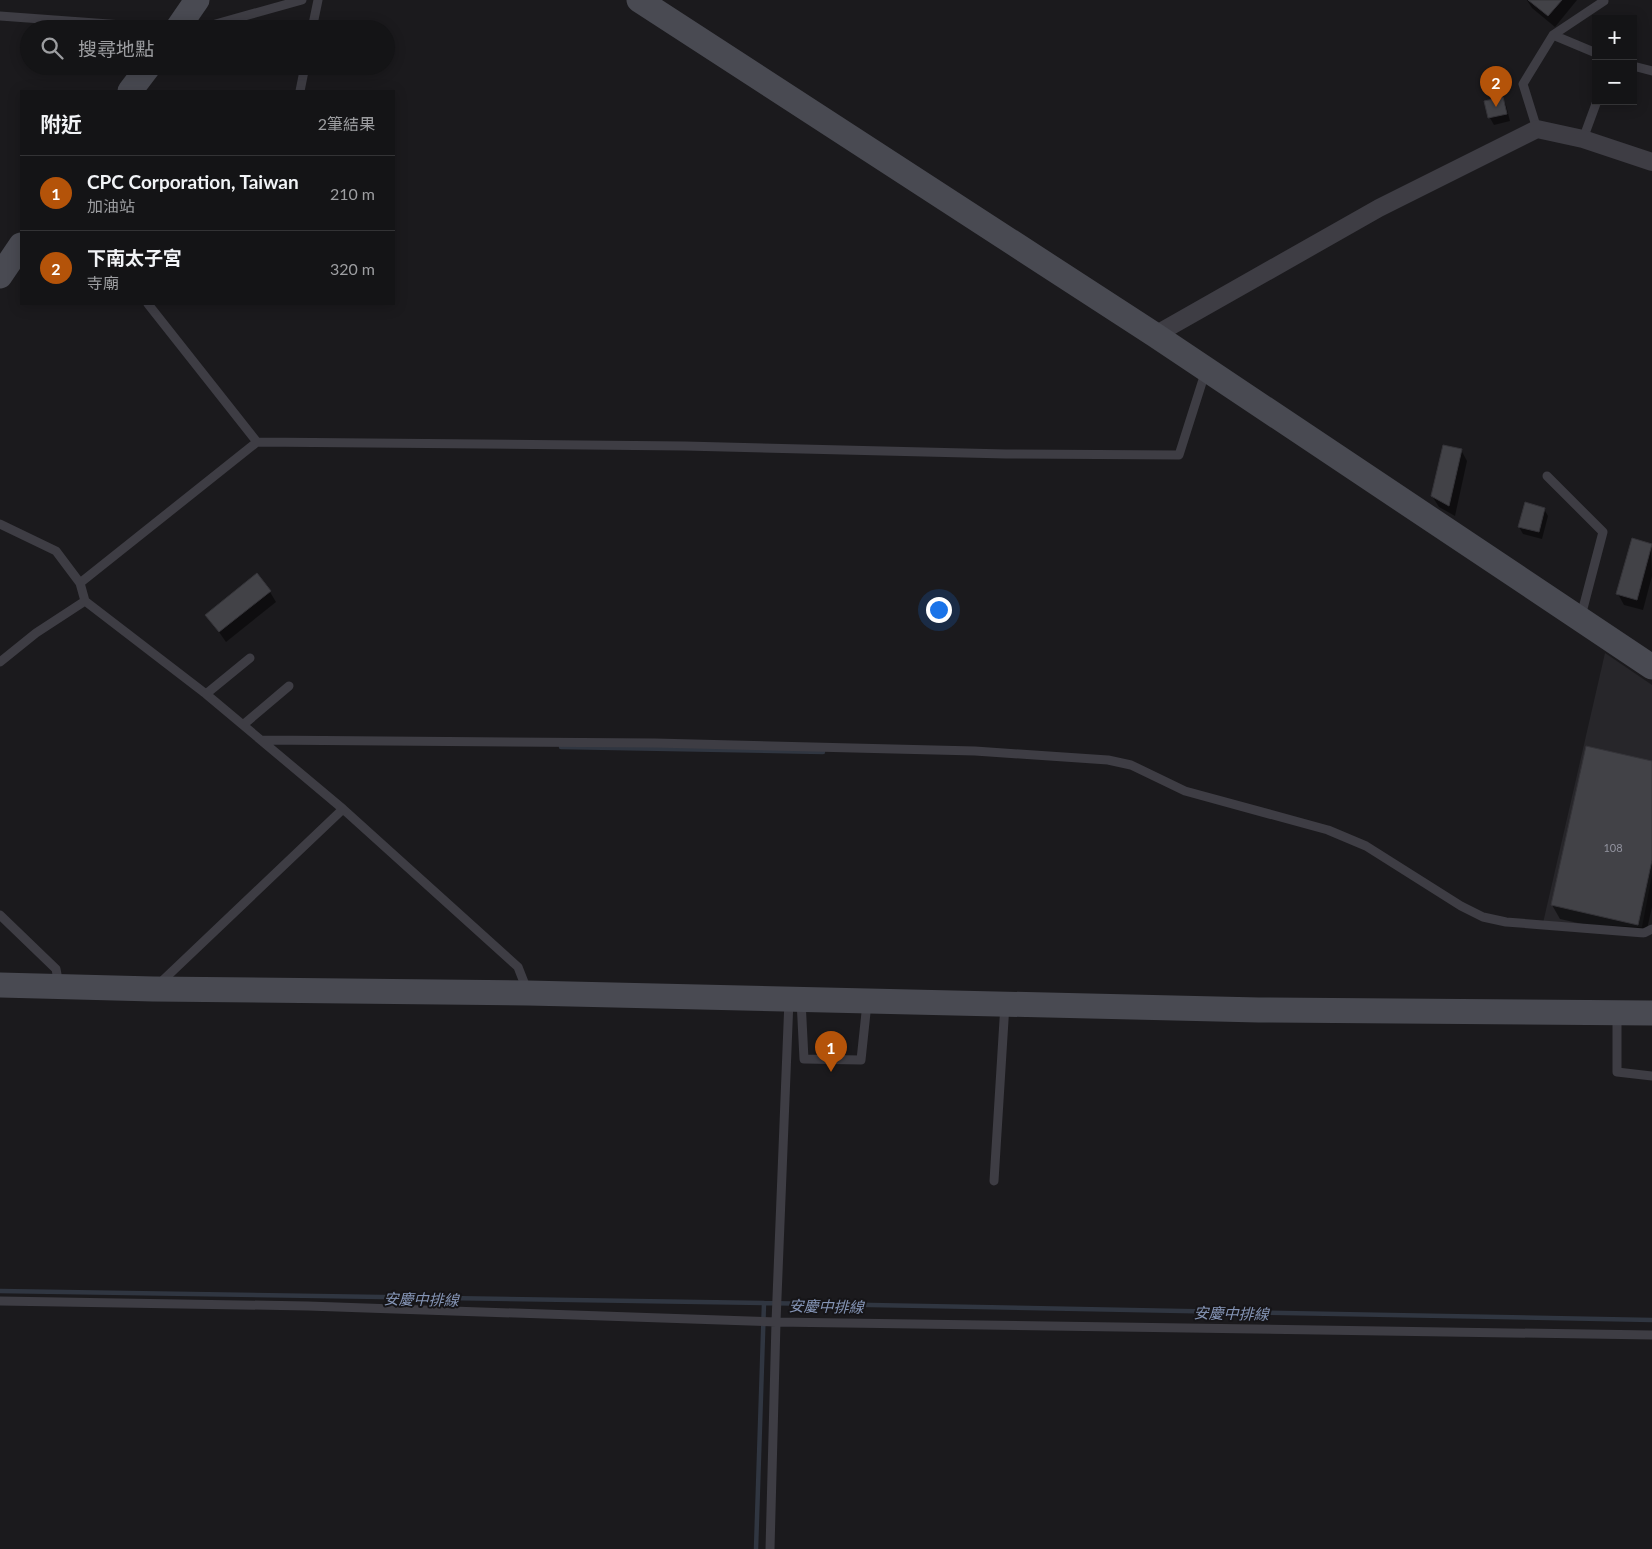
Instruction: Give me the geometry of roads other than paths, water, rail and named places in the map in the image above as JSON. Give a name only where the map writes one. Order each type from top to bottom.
[{"type":"main road","points":[[183,20],[197,0]]},
{"type":"main road","points":[[639,0],[1155,335],[1652,667]]},
{"type":"main road","points":[[131,90],[142,75]]},
{"type":"main road","points":[[0,276],[20,246]]},
{"type":"main road","points":[[0,986],[528,993],[1249,1010],[1652,1013]]},
{"type":"street","points":[[1155,335],[1378,208],[1537,129],[1583,139],[1652,162]]},
{"type":"lane","points":[[230,20],[302,0]]},
{"type":"lane","points":[[314,20],[318,0]]},
{"type":"lane","points":[[1537,129],[1523,84],[1553,36],[1605,0]]},
{"type":"lane","points":[[0,16],[54,20]]},
{"type":"lane","points":[[1553,36],[1592,51]]},
{"type":"lane","points":[[1637,67],[1652,71]]},
{"type":"lane","points":[[300,90],[303,75]]},
{"type":"lane","points":[[1583,139],[1596,105]]},
{"type":"lane","points":[[149,305],[257,442]]},
{"type":"lane","points":[[80,583],[257,442],[685,446],[1006,454],[1179,455],[1206,370]]},
{"type":"lane","points":[[1547,476],[1603,532],[1581,619]]},
{"type":"lane","points":[[0,524],[56,551],[80,583],[85,601],[206,694],[343,809],[518,966],[528,993]]},
{"type":"lane","points":[[0,662],[36,633],[85,601]]},
{"type":"lane","points":[[206,694],[250,658]]},
{"type":"lane","points":[[243,725],[289,686]]},
{"type":"lane","points":[[260,740],[655,744],[975,751],[1108,760],[1131,765],[1184,791],[1328,830],[1343,836],[1366,846],[1461,906],[1483,917],[1506,922],[1644,933],[1652,929]]},
{"type":"lane","points":[[153,989],[343,809]]},
{"type":"lane","points":[[0,915],[56,969],[60,987]]},
{"type":"lane","points":[[795,999],[804,1059],[861,1060],[867,1001]]},
{"type":"lane","points":[[770,1549],[777,1295],[795,999]]},
{"type":"lane","points":[[994,1180],[1005,1004]]},
{"type":"lane","points":[[1617,1012],[1617,1072],[1652,1076]]},
{"type":"lane","points":[[0,1301],[1652,1335]]},
{"type":"waterway","points":[[561,747],[823,752]]},
{"type":"waterway","name":"安慶中排線","points":[[0,1291],[1652,1320]]},
{"type":"waterway","points":[[756,1549],[764,1303]]},
{"type":"place","name":"下南太子宮","points":[[1496,107]]},
{"type":"place","name":"CPC Corporation, Taiwan","points":[[831,1072]]}]
